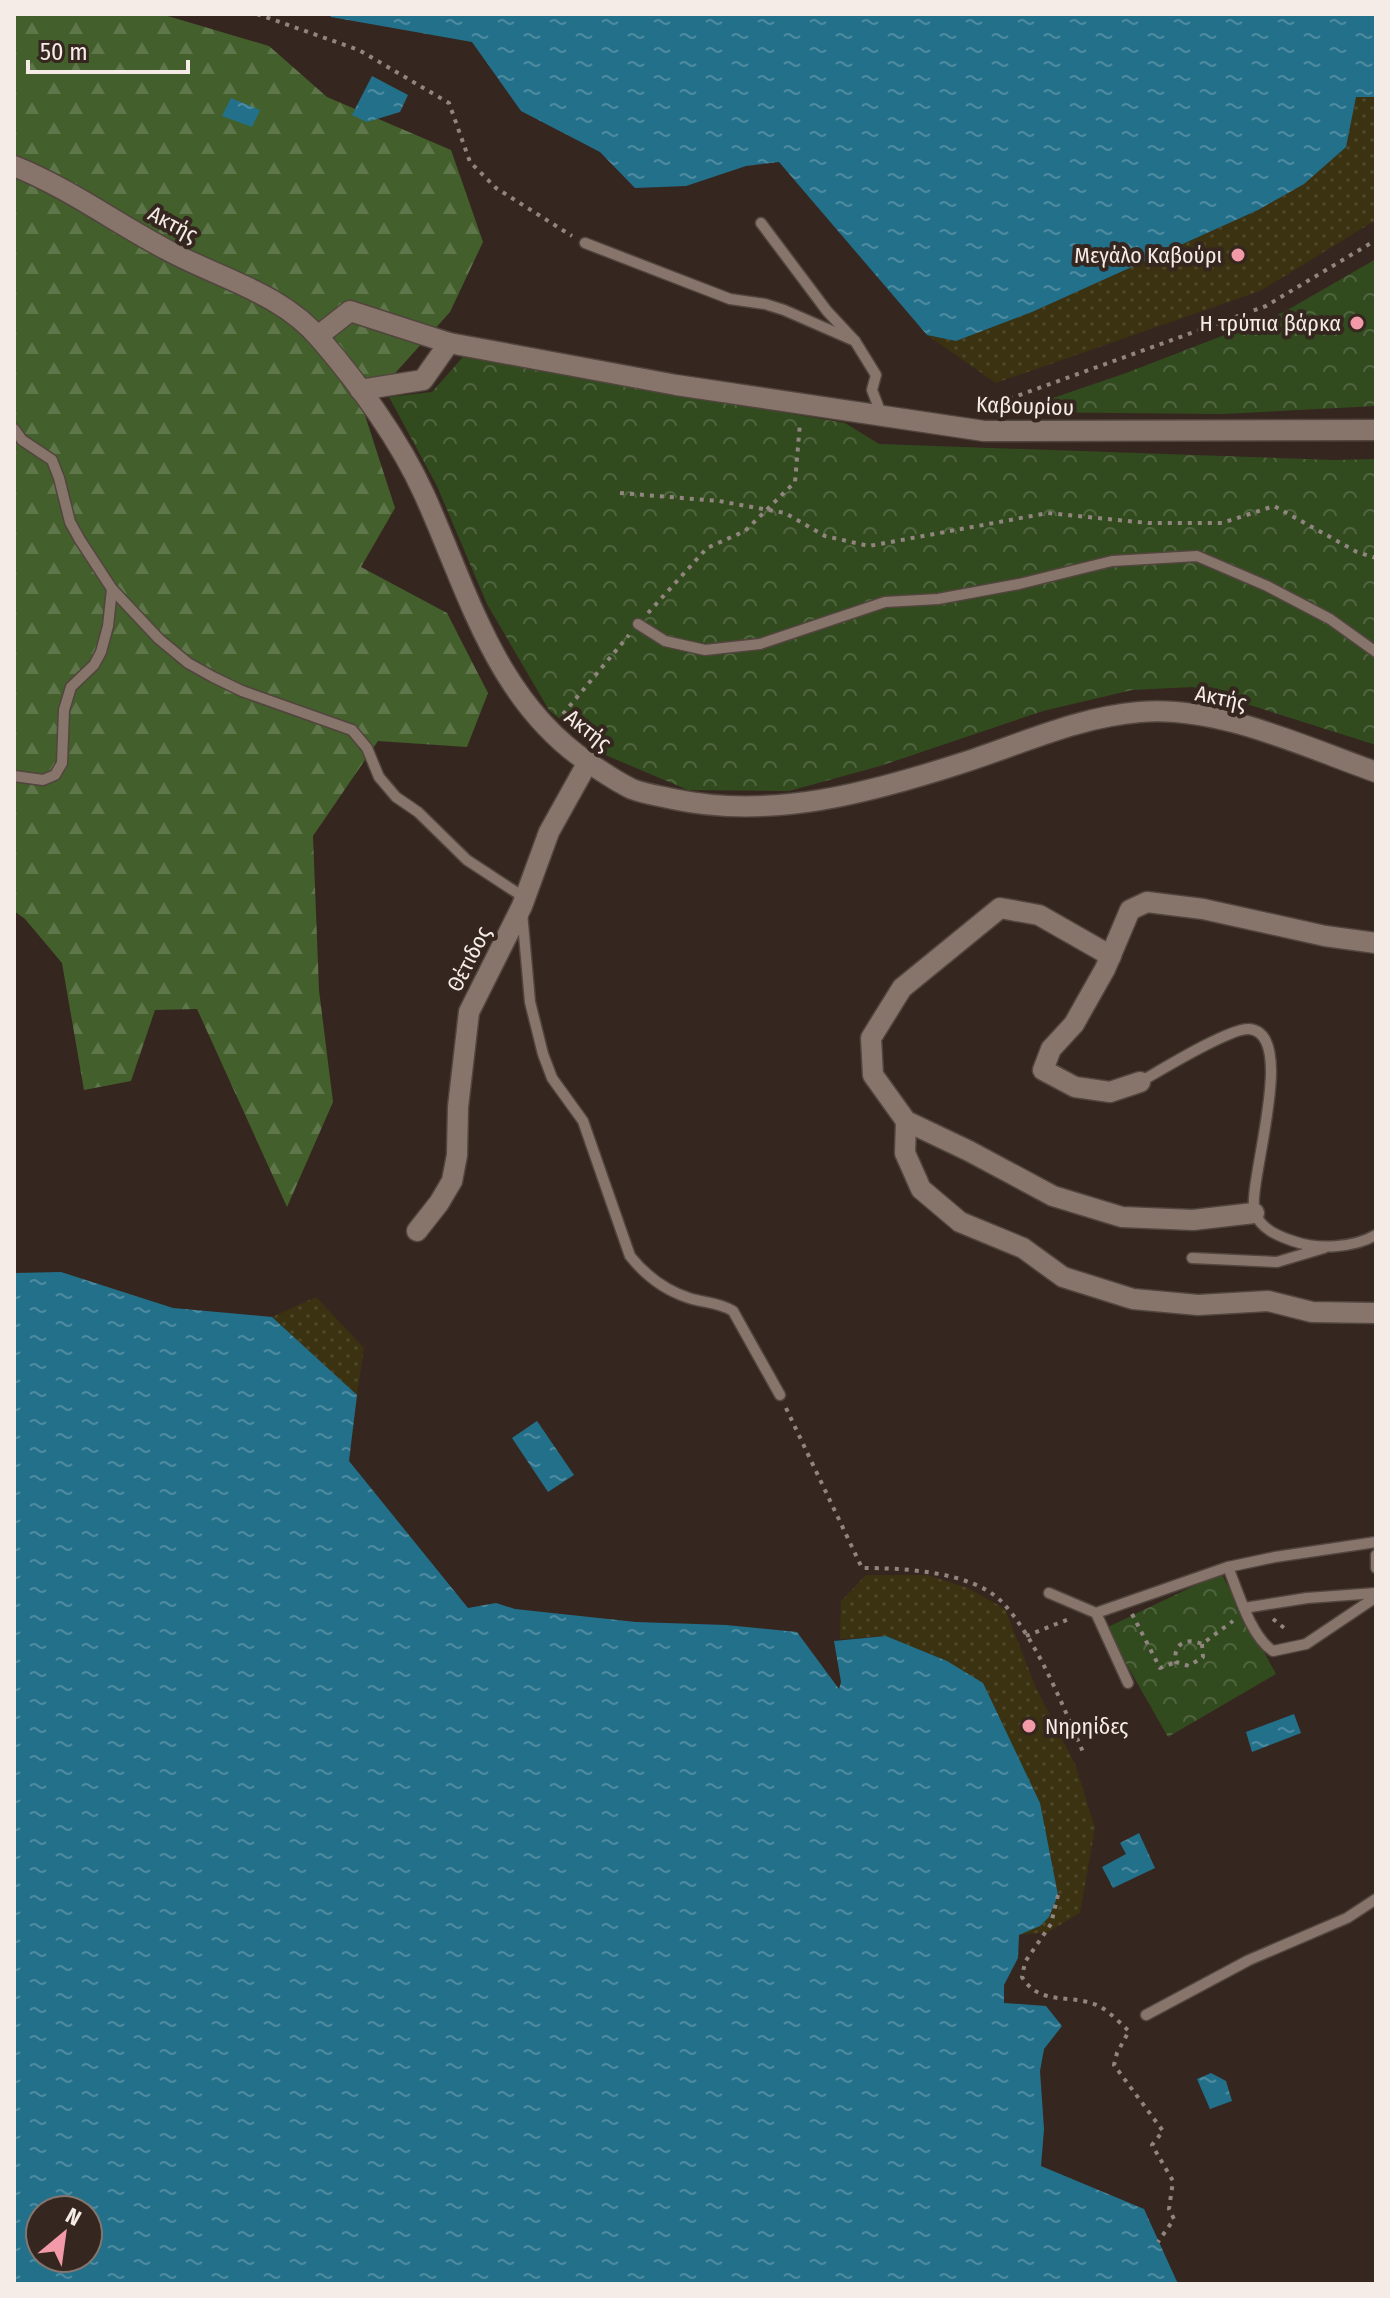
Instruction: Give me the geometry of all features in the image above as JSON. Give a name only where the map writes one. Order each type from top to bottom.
[{"type":"street","name":"Ακτής","points":[[14,166],[171,253],[258,292],[290,312],[318,336],[360,390],[423,491],[473,616],[492,654],[549,731],[588,762],[634,789],[699,804],[744,809],[794,806],[962,763],[1071,726],[1143,712],[1183,713],[1235,723],[1376,772]]},
{"type":"street","name":"Καβουρίου","points":[[318,336],[350,311],[449,343],[676,385],[984,431],[1376,430]]},
{"type":"street","points":[[360,390],[423,380],[449,343]]},
{"type":"street","name":"Θέτιδος","points":[[417,1231],[452,1181],[469,1012],[523,902],[549,832],[588,762]]},
{"type":"street","points":[[1140,1082],[1110,1092],[1075,1087],[1043,1070],[1051,1049],[1074,1024],[1111,956],[1130,910],[1147,902],[1203,909],[1325,936],[1376,943]]},
{"type":"street","points":[[1111,956],[1039,915],[1000,908],[902,988],[871,1038],[873,1075],[906,1121],[1053,1196],[1122,1217],[1193,1220],[1254,1213]]},
{"type":"street","points":[[906,1121],[905,1153],[921,1189],[960,1222],[1023,1248],[1063,1277],[1133,1299],[1198,1305],[1268,1301],[1312,1312],[1376,1313]]},
{"type":"lane","points":[[761,223],[827,311],[855,341],[876,375],[872,390],[883,418]]},
{"type":"lane","points":[[585,243],[730,299],[784,310],[855,341]]},
{"type":"lane","points":[[14,429],[22,440],[52,460],[70,522],[112,589],[159,639],[200,670],[242,691],[352,730],[367,748],[379,777],[396,797],[418,812],[467,860],[523,902],[530,1002],[543,1054],[552,1078],[583,1121],[630,1256],[644,1274],[668,1289],[690,1298],[721,1304],[733,1311],[780,1395]]},
{"type":"lane","points":[[638,624],[665,641],[705,650],[760,644],[885,602],[938,599],[1019,584],[1112,561],[1197,556],[1267,586],[1330,619],[1376,652]]},
{"type":"lane","points":[[14,776],[43,780],[55,775],[62,763],[64,710],[71,687],[94,665],[101,652],[108,626],[112,589]]},
{"type":"lane","points":[[1140,1082],[1222,1038],[1249,1029],[1258,1032],[1265,1042],[1270,1064],[1270,1107],[1253,1195],[1254,1213],[1275,1235],[1301,1244],[1327,1247]]},
{"type":"lane","points":[[1192,1258],[1277,1262],[1376,1235]]},
{"type":"lane","points":[[1096,1613],[1228,1567],[1376,1542]]},
{"type":"lane","points":[[1376,1555],[1376,1568]]},
{"type":"lane","points":[[1228,1567],[1244,1610],[1264,1646],[1273,1651],[1306,1644],[1376,1595]]},
{"type":"lane","points":[[1049,1593],[1096,1613],[1128,1683]]},
{"type":"lane","points":[[1244,1610],[1307,1598],[1376,1595]]},
{"type":"lane","points":[[1146,2015],[1249,1960],[1347,1918],[1376,1899]]},
{"type":"path","points":[[257,14],[359,50],[449,103],[470,162],[496,188],[585,243]]},
{"type":"path","points":[[984,431],[991,412],[1003,401],[1266,306],[1376,240]]},
{"type":"path","points":[[549,731],[638,624],[707,548],[745,531],[795,482],[802,405]]},
{"type":"path","points":[[620,493],[719,501],[785,513],[825,536],[869,546],[1048,513],[1148,523],[1222,523],[1274,506],[1357,552],[1376,558]]},
{"type":"path","points":[[780,1395],[862,1568],[935,1572],[968,1582],[1000,1600],[1026,1636],[1083,1752]]},
{"type":"path","points":[[1202,1644],[1244,1610]]},
{"type":"path","points":[[1131,1612],[1160,1668],[1176,1662],[1189,1666],[1198,1662],[1203,1657],[1202,1644]]},
{"type":"path","points":[[1176,1662],[1175,1651],[1180,1644],[1187,1640],[1202,1644]]},
{"type":"path","points":[[1058,1895],[1051,1924],[1025,1962],[1022,1977],[1030,1990],[1097,2005],[1129,2031],[1114,2065],[1163,2131],[1152,2145],[1173,2181],[1169,2209],[1174,2219],[1158,2242]]},
{"type":"green space","points":[[14,14],[161,14],[269,46],[327,97],[451,150],[483,242],[450,312],[363,409],[395,508],[361,567],[447,613],[488,693],[467,747],[378,741],[313,836],[319,990],[333,1102],[287,1207],[197,1009],[155,1010],[131,1081],[84,1090],[62,963],[25,919],[14,911]]},
{"type":"green space","points":[[1376,259],[1376,406],[1222,414],[1012,412],[1126,373],[1284,312]]},
{"type":"green space","points":[[463,357],[845,423],[879,444],[1376,459],[1376,745],[1193,687],[1132,690],[1043,711],[880,766],[789,791],[688,790],[603,754],[549,710],[487,604],[437,486],[389,397],[432,392]]},
{"type":"green space","points":[[1221,1573],[1276,1674],[1168,1737],[1106,1628]]},
{"type":"sand","name":"Μεγάλο Καβούρι","points":[[1356,97],[1376,97],[1376,220],[1260,291],[996,383],[927,335],[956,341],[1032,312],[1258,210],[1304,184]]},
{"type":"sand","points":[[316,1297],[364,1348],[357,1395],[272,1317]]},
{"type":"sand","name":"Νηρηίδες","points":[[866,1575],[927,1575],[968,1588],[1005,1609],[1036,1688],[1075,1764],[1095,1828],[1080,1913],[1048,1932],[1019,1935],[1039,1926],[947,1661],[886,1636],[840,1639],[841,1601]]},
{"type":"water","points":[[329,14],[1376,14],[1376,97],[1356,97],[1346,147],[1304,184],[1258,210],[1032,312],[956,341],[927,335],[779,162],[746,166],[686,186],[635,188],[600,152],[521,111],[472,42],[331,17]]},
{"type":"water","points":[[372,76],[408,95],[400,112],[367,122],[352,115]]},
{"type":"water","points":[[231,98],[260,110],[252,127],[222,116]]},
{"type":"water","points":[[61,1272],[173,1308],[272,1317],[357,1395],[349,1461],[468,1608],[496,1603],[515,1609],[636,1622],[726,1625],[797,1632],[839,1689],[841,1682],[834,1641],[886,1636],[947,1661],[983,1683],[1040,1803],[1058,1895],[1049,1917],[1040,1926],[1019,1935],[1018,1958],[1004,1985],[1004,2003],[1046,2006],[1062,2026],[1044,2049],[1040,2071],[1044,2129],[1041,2166],[1144,2209],[1178,2284],[14,2284],[14,1273]]},
{"type":"water","points":[[537,1421],[574,1475],[548,1492],[512,1438]]},
{"type":"water","points":[[1294,1714],[1301,1733],[1252,1752],[1246,1732]]},
{"type":"water","points":[[1139,1833],[1155,1868],[1113,1888],[1102,1867],[1126,1854],[1120,1843]]},
{"type":"water","points":[[1211,2073],[1226,2081],[1232,2101],[1210,2109],[1197,2079]]},
{"type":"place","name":"Μεγάλο Καβούρι","points":[[1238,255]]},
{"type":"place","name":"Η τρύπια βάρκα","points":[[1357,323]]},
{"type":"place","name":"Νηρηίδες","points":[[1029,1726]]}]
